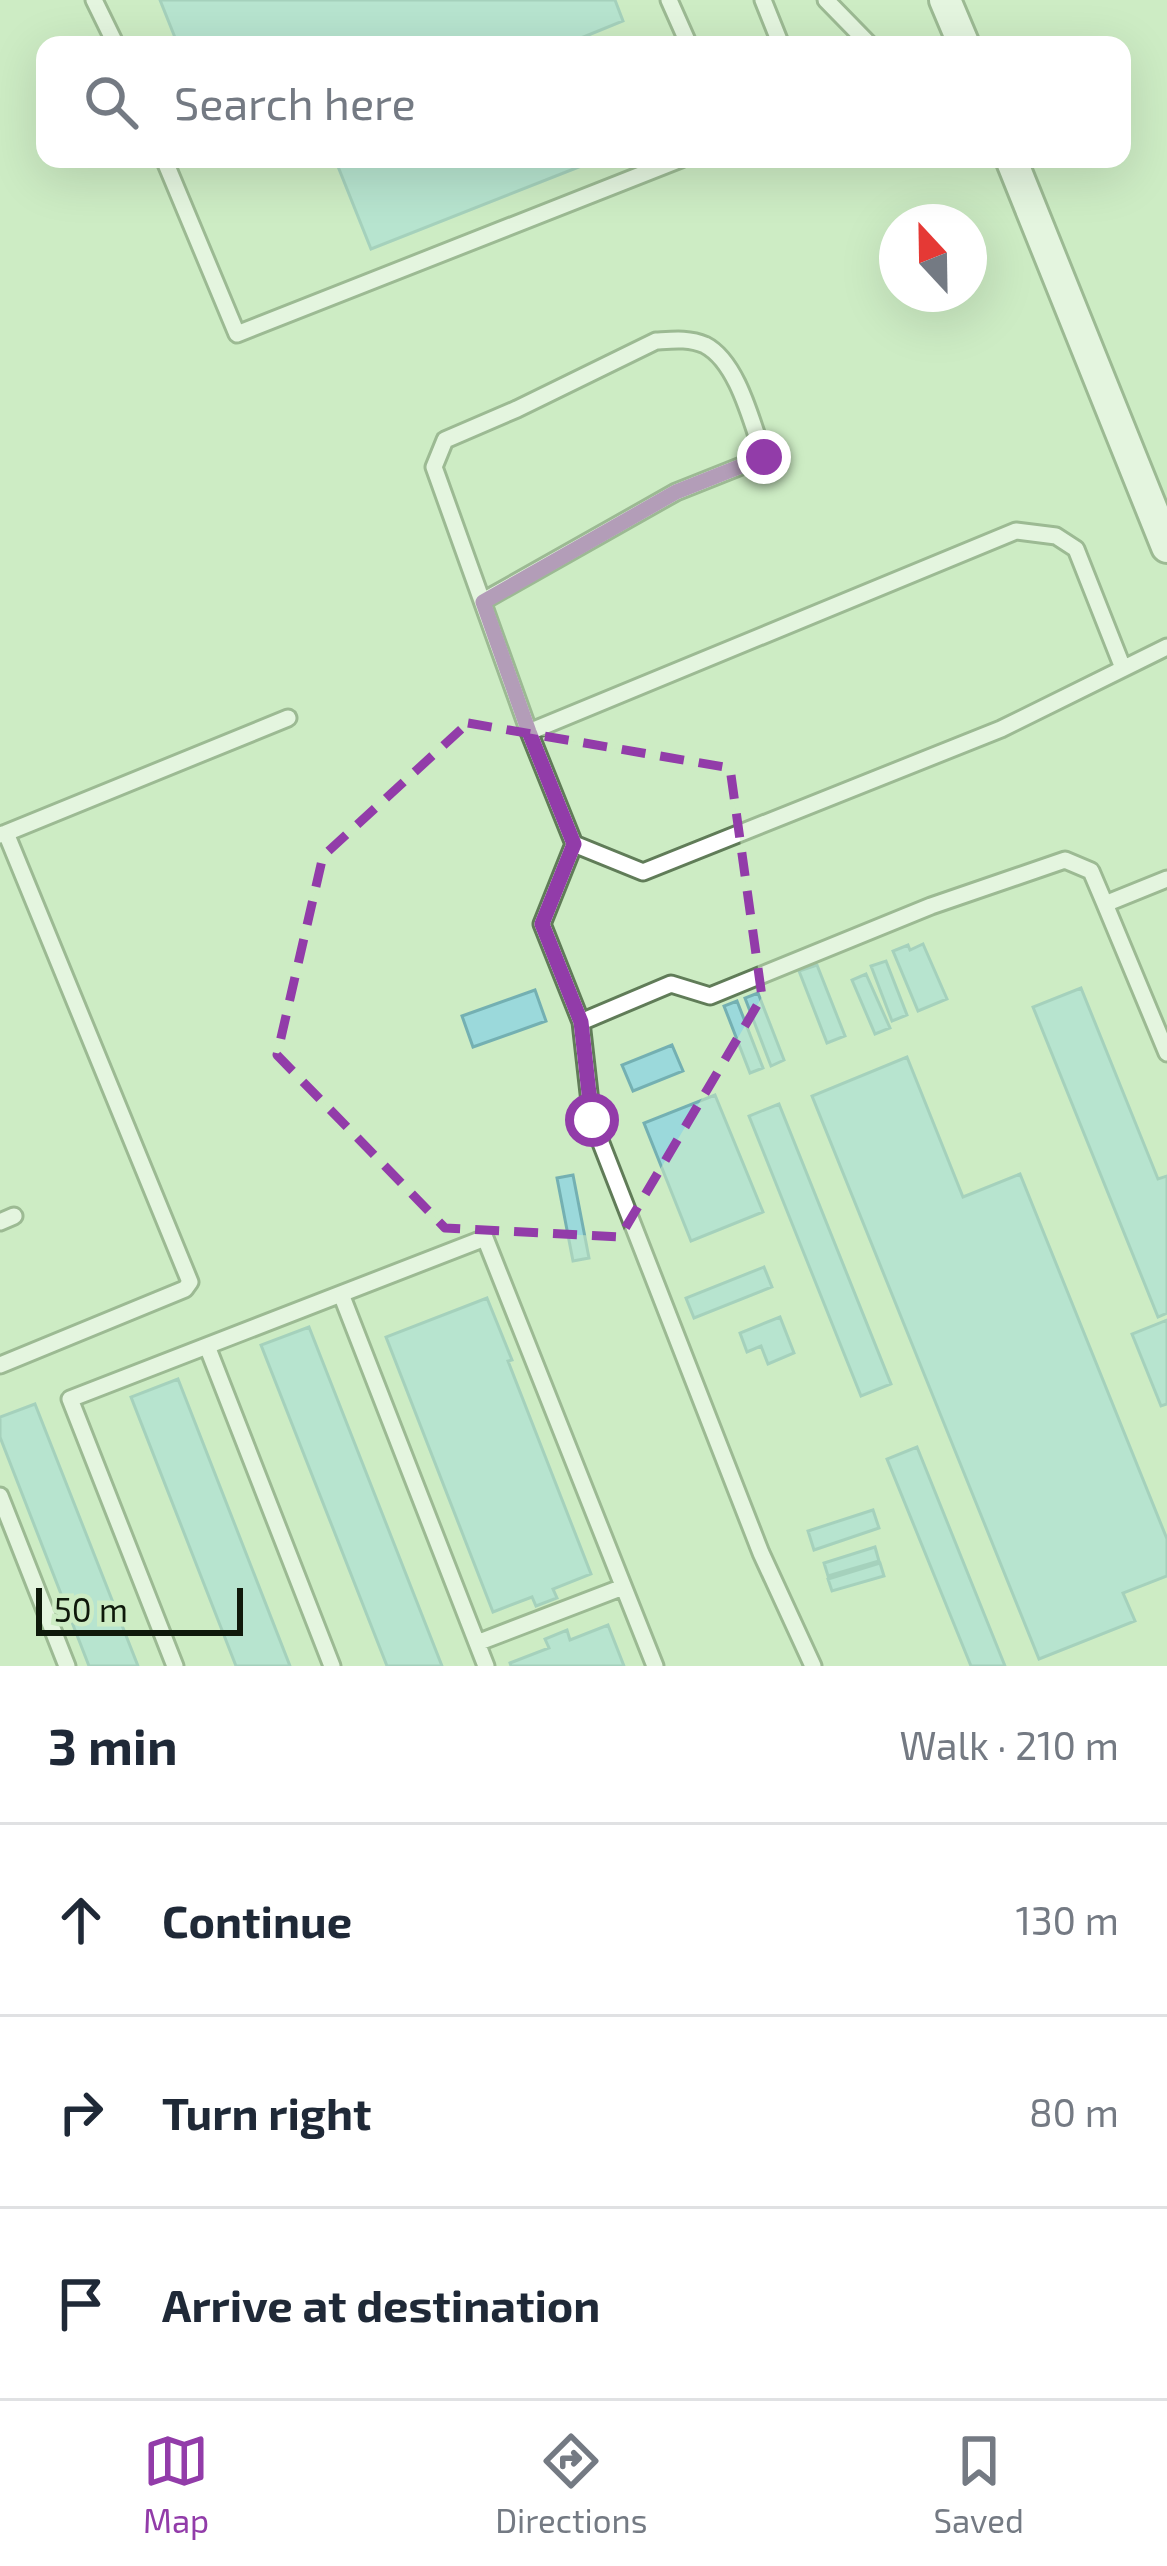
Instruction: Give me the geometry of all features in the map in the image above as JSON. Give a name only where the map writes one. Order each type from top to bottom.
[{"type":"street","points":[[945,0],[960,36]]},
{"type":"street","points":[[1015,168],[1167,547]]},
{"type":"lane","points":[[94,0],[112,36]]},
{"type":"lane","points":[[669,0],[685,36]]},
{"type":"lane","points":[[764,0],[778,36]]},
{"type":"lane","points":[[826,0],[860,36]]},
{"type":"lane","points":[[168,168],[237,334],[658,168]]},
{"type":"lane","points":[[483,602],[676,492],[764,457],[724,361],[706,346],[682,339],[656,341],[445,440],[434,467],[529,732],[574,844],[542,924],[581,1022],[592,1120],[761,1553],[813,1666]]},
{"type":"lane","points":[[529,732],[1016,531],[1056,536],[1076,549],[1123,668]]},
{"type":"lane","points":[[574,844],[643,872],[1001,729],[1167,647]]},
{"type":"lane","points":[[0,1365],[185,1289],[190,1282],[3,834],[288,718]]},
{"type":"lane","points":[[581,1022],[671,984],[710,996],[931,906],[1065,860],[1091,871],[1167,1053]]},
{"type":"lane","points":[[1106,904],[1167,879]]},
{"type":"lane","points":[[175,1666],[70,1399],[485,1238],[655,1666]]},
{"type":"lane","points":[[341,1294],[486,1666]]},
{"type":"lane","points":[[207,1346],[332,1666]]},
{"type":"lane","points":[[0,1496],[67,1666]]},
{"type":"lane","points":[[477,1643],[623,1586]]},
{"type":"highlighted area","points":[[468,723],[730,768],[762,997],[620,1237],[445,1228],[277,1055],[323,856]]},
{"type":"building","points":[[160,0],[615,0],[623,21],[586,36],[174,36]]},
{"type":"building","points":[[339,168],[576,168],[371,249]]},
{"type":"building","points":[[923,944],[947,999],[918,1011],[893,951]]},
{"type":"building","points":[[886,961],[907,1015],[892,1021],[871,966]]},
{"type":"building","points":[[817,965],[845,1036],[827,1043],[799,971]]},
{"type":"building","points":[[866,974],[890,1028],[875,1034],[852,980]]},
{"type":"building","points":[[1081,988],[1158,1179],[1167,1176],[1167,1313],[1158,1317],[1033,1007]]},
{"type":"building","points":[[535,990],[546,1021],[473,1047],[462,1016]]},
{"type":"building","points":[[758,993],[784,1060],[771,1066],[745,998]]},
{"type":"building","points":[[737,1001],[763,1068],[750,1073],[724,1006]]},
{"type":"building","points":[[672,1045],[683,1071],[633,1091],[622,1065]]},
{"type":"building","points":[[907,1057],[963,1197],[1020,1174],[1167,1539],[1167,1576],[1123,1593],[1135,1621],[1039,1659],[812,1096]]},
{"type":"building","points":[[715,1095],[763,1212],[691,1241],[644,1123]]},
{"type":"building","points":[[779,1104],[891,1384],[861,1396],[749,1116]]},
{"type":"building","points":[[573,1175],[589,1258],[573,1261],[557,1178]]},
{"type":"building","points":[[764,1267],[772,1287],[694,1318],[686,1298]]},
{"type":"building","points":[[487,1298],[591,1574],[553,1589],[557,1598],[536,1606],[532,1597],[493,1612],[386,1337]]},
{"type":"building","points":[[780,1317],[794,1353],[768,1364],[761,1346],[747,1352],[740,1333]]},
{"type":"building","points":[[1167,1320],[1167,1404],[1161,1406],[1132,1334]]},
{"type":"building","points":[[309,1327],[442,1666],[387,1666],[261,1345]]},
{"type":"building","points":[[178,1379],[290,1666],[236,1666],[131,1397]]},
{"type":"building","points":[[35,1404],[138,1666],[89,1666],[0,1437],[0,1417]]},
{"type":"building","points":[[917,1447],[1005,1666],[971,1666],[887,1459]]},
{"type":"building","points":[[873,1510],[879,1528],[814,1550],[808,1531]]},
{"type":"building","points":[[875,1547],[879,1561],[828,1576],[824,1563]]},
{"type":"building","points":[[880,1563],[884,1576],[832,1591],[828,1579]]},
{"type":"building","points":[[608,1625],[624,1666],[511,1666],[549,1648],[545,1639],[567,1630],[570,1640]]},
{"type":"route","points":[[592,1120],[581,1022],[542,924],[574,844],[483,602],[676,492],[764,457]]}]
